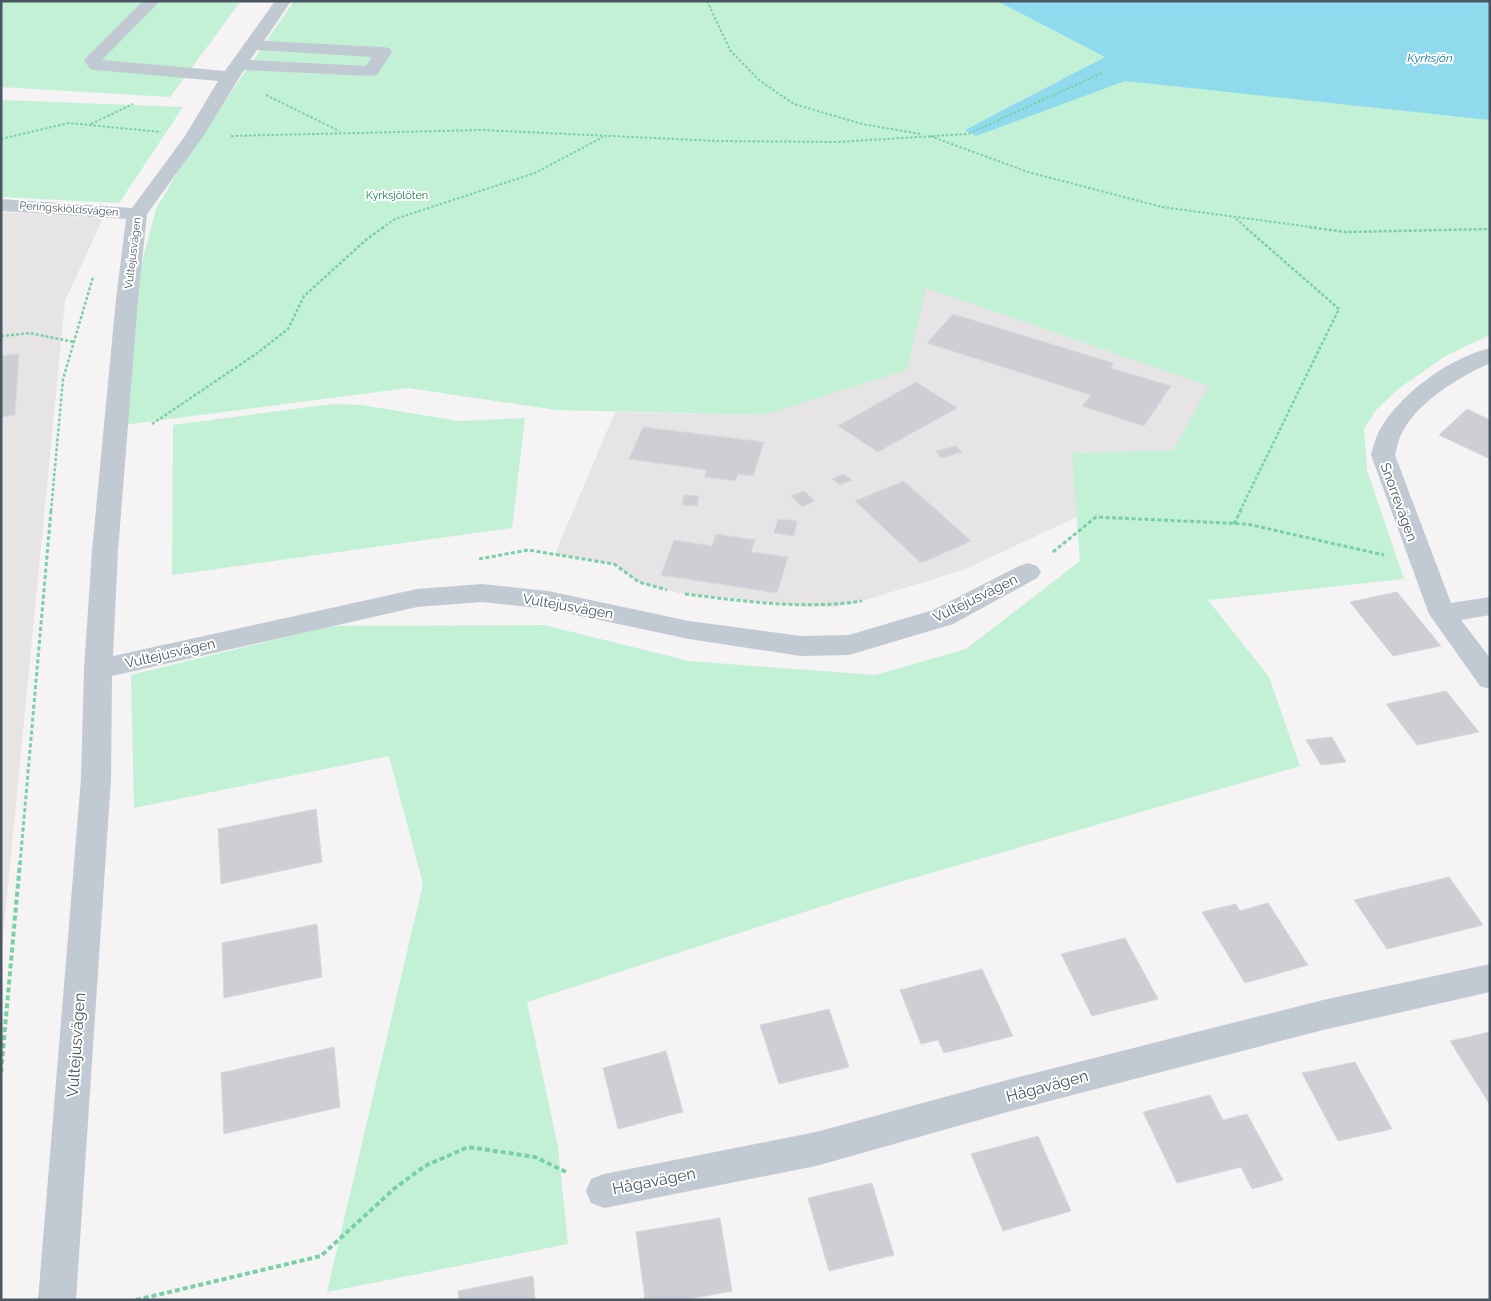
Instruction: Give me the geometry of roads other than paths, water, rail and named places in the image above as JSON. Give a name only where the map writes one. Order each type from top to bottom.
[{"type":"street","points":[[152,1],[93,60],[96,65],[231,76],[371,71],[383,52],[252,46]]},
{"type":"street","name":"Vultejusvägen","points":[[57,1300],[96,779],[98,669],[105,551],[127,299],[137,214],[193,138],[231,76],[283,1]]},
{"type":"street","name":"Peringskiöldsvägen","points":[[1,205],[137,214]]},
{"type":"street","name":"Snorrevägen","points":[[1490,356],[1468,364],[1433,388],[1395,424],[1382,455],[1421,563],[1442,614],[1490,679]]},
{"type":"street","name":"Vultejusvägen","points":[[98,669],[418,598],[482,592],[548,600],[689,630],[801,646],[849,645],[943,617],[1028,572]]},
{"type":"street","points":[[1442,614],[1490,606]]},
{"type":"street","name":"Hågavägen","points":[[604,1191],[816,1149],[1010,1095],[1323,1014],[1490,978]]},
{"type":"water","name":"Kyrksjön","points":[[997,1],[1490,1],[1490,120],[1125,81],[976,136],[965,130],[1105,57]]},
{"type":"park label","name":"Kyrksjölöten","points":[[397,195]]}]
